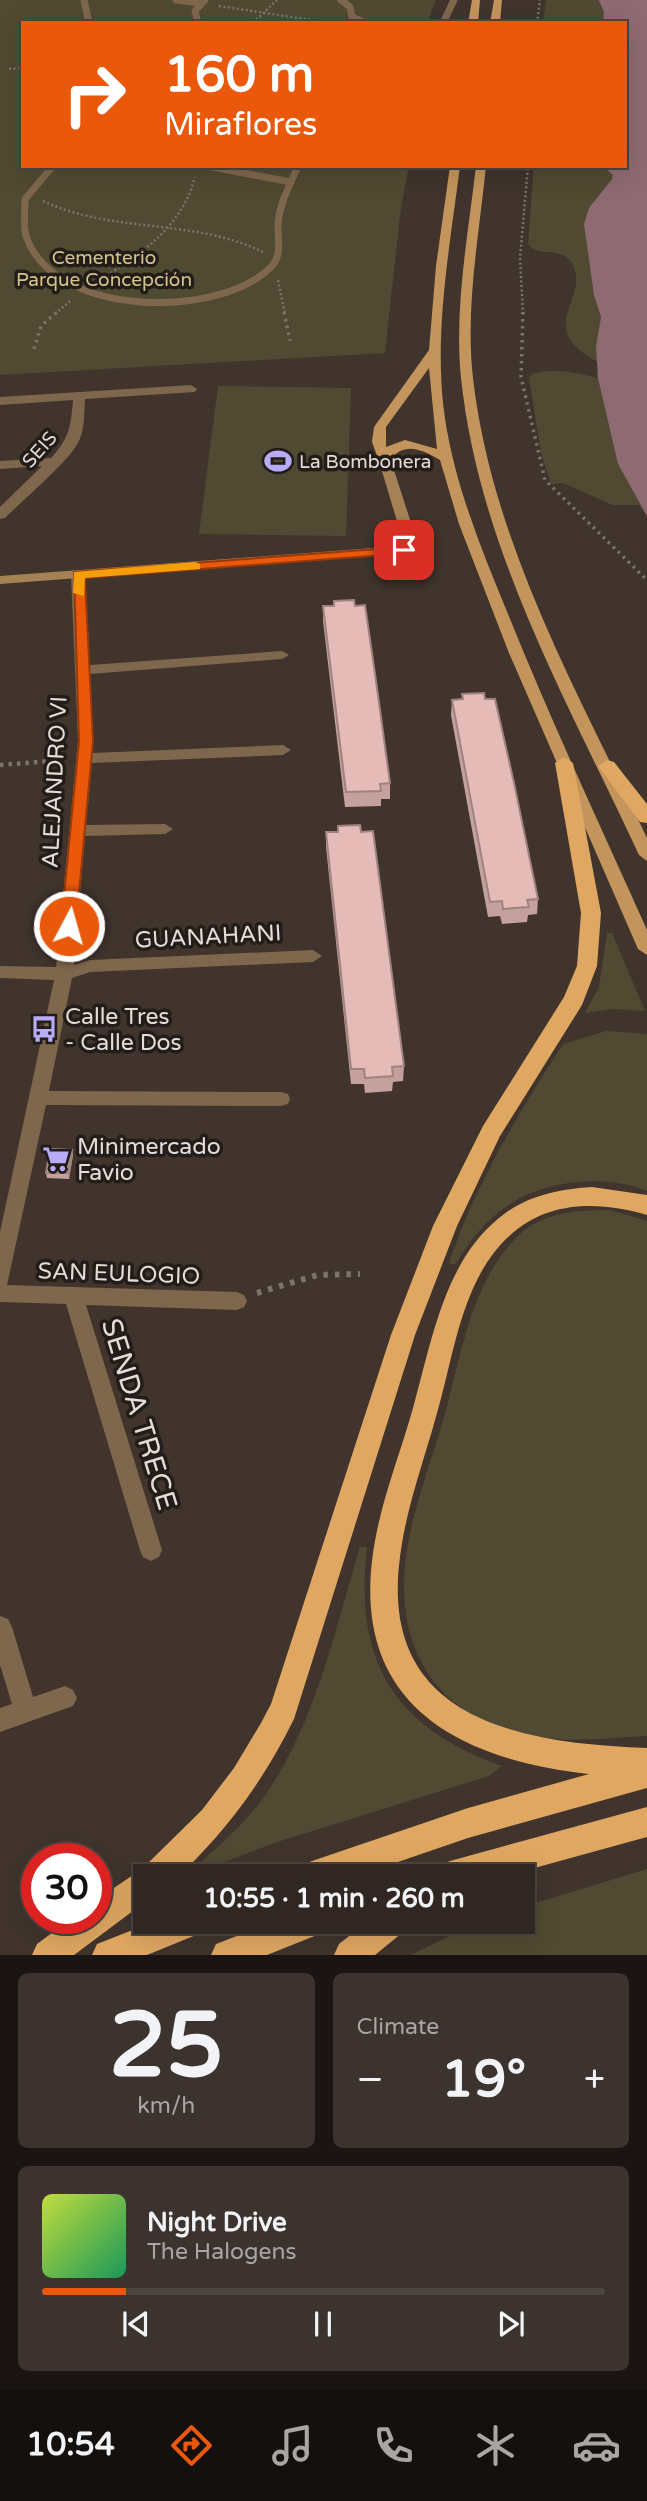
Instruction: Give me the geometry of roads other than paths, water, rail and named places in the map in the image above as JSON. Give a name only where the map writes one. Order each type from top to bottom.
[{"type":"highway","points":[[168,1864],[204,1832],[230,1802],[266,1747],[285,1709],[403,1335],[436,1248],[491,1132],[580,986],[591,946],[592,913],[564,763]]},
{"type":"highway","points":[[607,766],[647,817]]},
{"type":"highway","points":[[647,1205],[591,1196],[551,1202],[507,1225],[475,1263],[454,1310],[391,1536],[384,1581],[388,1626],[404,1668],[418,1690],[456,1725],[496,1744],[551,1756],[603,1762],[647,1763]]},
{"type":"highway","points":[[347,1864],[468,1823],[647,1773]]},
{"type":"highway","points":[[494,1864],[647,1822]]},
{"type":"highway","points":[[48,1955],[133,1892]]},
{"type":"highway","points":[[108,1955],[160,1934]]},
{"type":"highway","points":[[227,1955],[280,1934]]},
{"type":"highway","points":[[350,1955],[376,1934]]},
{"type":"main road","points":[[473,21],[476,0]]},
{"type":"main road","points":[[495,21],[498,0]]},
{"type":"main road","points":[[455,168],[439,298],[437,348],[440,433],[491,590],[647,949]]},
{"type":"main road","points":[[481,168],[466,325],[466,374],[475,435],[490,494],[517,569],[647,855]]},
{"type":"main road","points":[[437,348],[380,427],[378,442],[384,458],[393,448],[406,444],[426,449],[447,459]]},
{"type":"street","points":[[0,401],[191,389]]},
{"type":"street","name":"SEIS","points":[[0,515],[58,461],[75,438],[79,396]]},
{"type":"street","points":[[0,580],[388,552],[409,548],[410,541],[384,458]]},
{"type":"street","points":[[0,465],[58,461]]},
{"type":"street","name":"ALEJANDRO VI","points":[[0,1279],[64,974],[85,758],[78,575]]},
{"type":"street","points":[[83,670],[282,655]]},
{"type":"street","points":[[85,758],[283,750]]},
{"type":"street","points":[[78,831],[164,829]]},
{"type":"street","name":"GUANAHANI","points":[[0,972],[64,974],[90,966],[313,956]]},
{"type":"street","points":[[38,1098],[281,1099]]},
{"type":"street","name":"SAN EULOGIO","points":[[0,1293],[237,1301]]},
{"type":"street","name":"SENDA TRECE","points":[[73,1295],[151,1550]]},
{"type":"street","points":[[0,1626],[26,1711]]},
{"type":"street","points":[[0,1720],[65,1698]]},
{"type":"lane","points":[[84,0],[89,21]]},
{"type":"lane","points":[[176,0],[203,2],[195,14],[197,21]]},
{"type":"lane","points":[[341,0],[350,7],[352,17],[361,21]]},
{"type":"lane","points":[[350,7],[357,0]]},
{"type":"lane","points":[[443,20],[448,0]]},
{"type":"lane","points":[[443,20],[454,0]]},
{"type":"lane","points":[[51,168],[30,190],[18,223],[23,248],[40,270],[53,279],[83,291],[155,306],[203,303],[262,275],[274,262],[280,248],[278,218],[298,168]]},
{"type":"lane","points":[[217,168],[291,182]]},
{"type":"lane","points":[[388,552],[393,575]]},
{"type":"place","name":"La Bombonera","points":[[278,461]]},
{"type":"place","name":"Calle Tres - Calle Dos","points":[[44,1029]]},
{"type":"place","name":"Minimercado Favio","points":[[56,1159]]},
{"type":"park label","name":"Cementerio Parque Concepción","points":[[104,268]]}]
